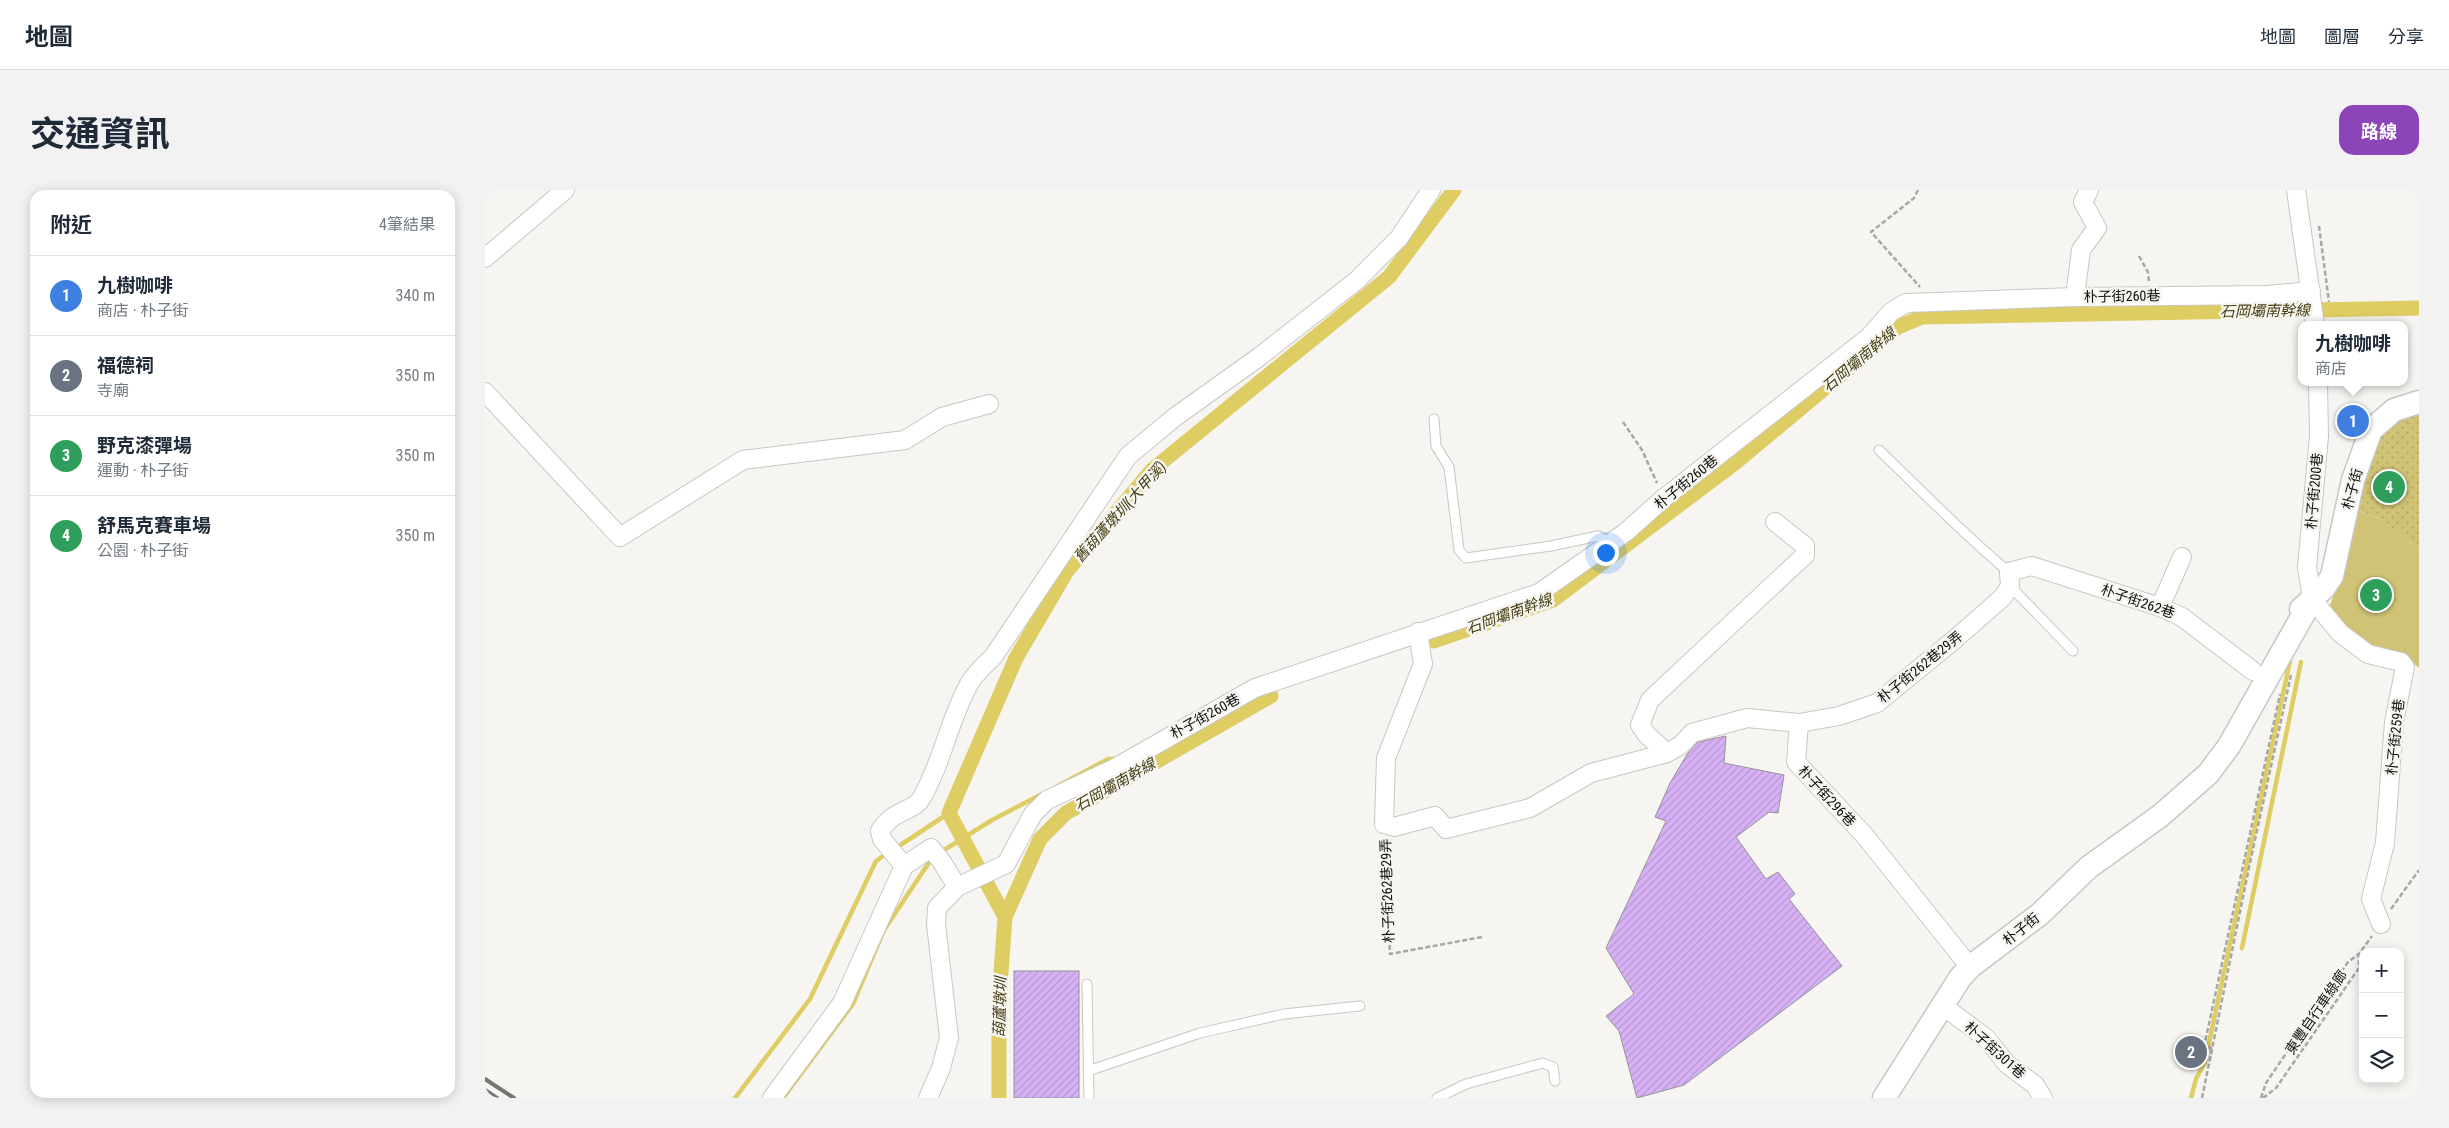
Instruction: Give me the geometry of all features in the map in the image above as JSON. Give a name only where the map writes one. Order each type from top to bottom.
[{"type":"street","points":[[485,258],[565,190]]},
{"type":"street","points":[[904,866],[882,839],[880,831],[885,821],[920,802],[939,764],[968,684],[993,657],[1128,456],[1175,416],[1259,357],[1356,281],[1399,238],[1431,190]]},
{"type":"street","points":[[2075,297],[2081,250],[2097,228],[2083,202],[2089,190]]},
{"type":"street","points":[[2296,190],[2315,321]]},
{"type":"street","name":"朴子街260巷","points":[[928,1098],[941,1068],[949,1038],[937,908],[957,887],[1006,864],[1033,814],[1047,800],[1113,769],[1255,688],[1539,593],[1625,532],[1664,498],[1869,337],[1891,312],[1906,303],[2152,295],[2268,295],[2311,291]]},
{"type":"street","name":"朴子街200巷","points":[[2312,599],[2307,566],[2319,436],[2318,386]]},
{"type":"street","points":[[485,392],[620,537],[743,460],[905,440],[943,417],[989,404]]},
{"type":"street","name":"朴子街","points":[[2191,789],[2222,737],[2253,671],[2284,625],[2324,588],[2332,576],[2353,480],[2371,430],[2394,410],[2419,402]]},
{"type":"street","points":[[1667,753],[1647,735],[1640,725],[1650,700],[1805,555],[1805,546],[1775,522]]},
{"type":"street","points":[[2160,607],[2182,557]]},
{"type":"street","name":"朴子街262巷","points":[[2009,579],[2031,566],[2160,607],[2182,617],[2253,671]]},
{"type":"street","name":"朴子街262巷29弄","points":[[1799,723],[1839,716],[1877,703],[2003,597],[2009,579]]},
{"type":"street","name":"朴子街","points":[[1884,1098],[1960,978],[1970,966],[2033,920],[2089,868],[2160,816],[2208,774],[2229,746],[2312,599]]},
{"type":"street","name":"朴子街259巷","points":[[2312,599],[2340,633],[2368,654],[2401,662],[2405,667],[2394,722],[2385,843],[2371,899],[2381,924]]},
{"type":"street","points":[[1418,632],[1423,664],[1386,758],[1384,824],[1394,827],[1435,816],[1445,829],[1530,808],[1591,774],[1667,753],[1681,745],[1692,733],[1747,718],[1799,723]]},
{"type":"street","name":"朴子街296巷","points":[[1799,723],[1796,762],[1865,836],[1970,966]]},
{"type":"street","points":[[772,1098],[843,1003],[904,866],[931,848],[957,887]]},
{"type":"street","name":"朴子街301巷","points":[[1943,1006],[1986,1038],[2007,1064],[2035,1085],[2043,1098]]},
{"type":"lane","points":[[1434,420],[1436,446],[1449,467],[1459,550],[1466,558],[1551,546],[1598,536],[1610,542]]},
{"type":"lane","points":[[1879,450],[1946,514],[2009,579],[2073,650]]},
{"type":"lane","points":[[1087,984],[1089,1098]]},
{"type":"lane","points":[[1088,1071],[1200,1033],[1284,1014],[1360,1006]]},
{"type":"lane","points":[[1437,1098],[1465,1084],[1543,1063],[1553,1067],[1555,1081]]},
{"type":"path","points":[[1918,190],[1914,198],[1871,232],[1933,302]]},
{"type":"path","points":[[2139,256],[2147,272],[2152,295]]},
{"type":"path","points":[[1623,422],[1642,450],[1664,498]]},
{"type":"path","points":[[2201,1098],[2262,803],[2293,666]]},
{"type":"path","points":[[2212,1048],[2204,1047],[2282,685]]},
{"type":"path","points":[[2273,732],[2278,731]]},
{"type":"path","points":[[2257,802],[2262,803]]},
{"type":"path","name":"朴子街262巷29弄","points":[[1384,824],[1390,954],[1482,937]]},
{"type":"path","points":[[2245,858],[2251,858]]},
{"type":"path","points":[[2236,902],[2242,901]]},
{"type":"path","points":[[2227,945],[2233,944]]},
{"type":"path","name":"東豐自行車綠廊","points":[[2359,954],[2359,968],[2276,1088],[2262,1098],[2266,1083],[2342,970],[2348,962],[2359,954]]},
{"type":"path","points":[[2215,1000],[2221,1002]]},
{"type":"shaded area","points":[[2419,408],[2419,549],[2379,518],[2354,509],[2383,426]]},
{"type":"shaded area","points":[[2354,509],[2379,518],[2419,549],[2419,668],[2410,660],[2368,650],[2328,611],[2339,579]]},
{"type":"building","points":[[2348,411],[2362,413],[2358,426],[2346,425]]},
{"type":"building","points":[[1726,736],[1724,763],[1784,775],[1778,813],[1769,812],[1736,837],[1766,879],[1778,872],[1795,894],[1789,899],[1842,966],[1684,1085],[1637,1098],[1619,1031],[1606,1016],[1634,994],[1606,948],[1666,821],[1655,817],[1670,783],[1688,753],[1698,742]]},
{"type":"building","points":[[1014,971],[1079,971],[1079,1098],[1014,1098]]},
{"type":"waterway","name":"舊葫蘆墩圳(大甲溪)","points":[[1005,917],[949,813],[1016,658],[1067,571],[1152,470],[1389,277],[1454,190]]},
{"type":"waterway","name":"石岡壩南幹線","points":[[1434,641],[1553,600],[1735,463],[1898,327],[1922,317],[2419,308]]},
{"type":"waterway","points":[[2191,1098],[2196,1079],[2205,1062],[2290,661]]},
{"type":"waterway","points":[[2242,948],[2301,662]]},
{"type":"waterway","name":"石岡壩南幹線","points":[[999,1098],[999,1000],[1005,917],[1040,839],[1066,813],[1271,696]]},
{"type":"waterway","points":[[1056,787],[1108,759],[1117,759]]},
{"type":"waterway","points":[[941,852],[992,820],[1044,793]]},
{"type":"waterway","points":[[896,848],[949,813]]},
{"type":"waterway","points":[[735,1098],[810,999],[876,861],[889,852]]},
{"type":"waterway","points":[[783,1098],[853,1004],[884,930],[932,858]]},
{"type":"railway","points":[[485,1079],[514,1098]]},
{"type":"railway","points":[[485,1090],[497,1098]]},
{"type":"place","name":"九樹咖啡","points":[[2353,421]]},
{"type":"place","name":"舒馬克賽車場","points":[[2389,487]]},
{"type":"place","name":"野克漆彈場","points":[[2376,595]]},
{"type":"place","name":"福德祠","points":[[2191,1052]]},
{"type":"water label","name":"葫蘆墩圳","points":[[1000,1007]]}]
